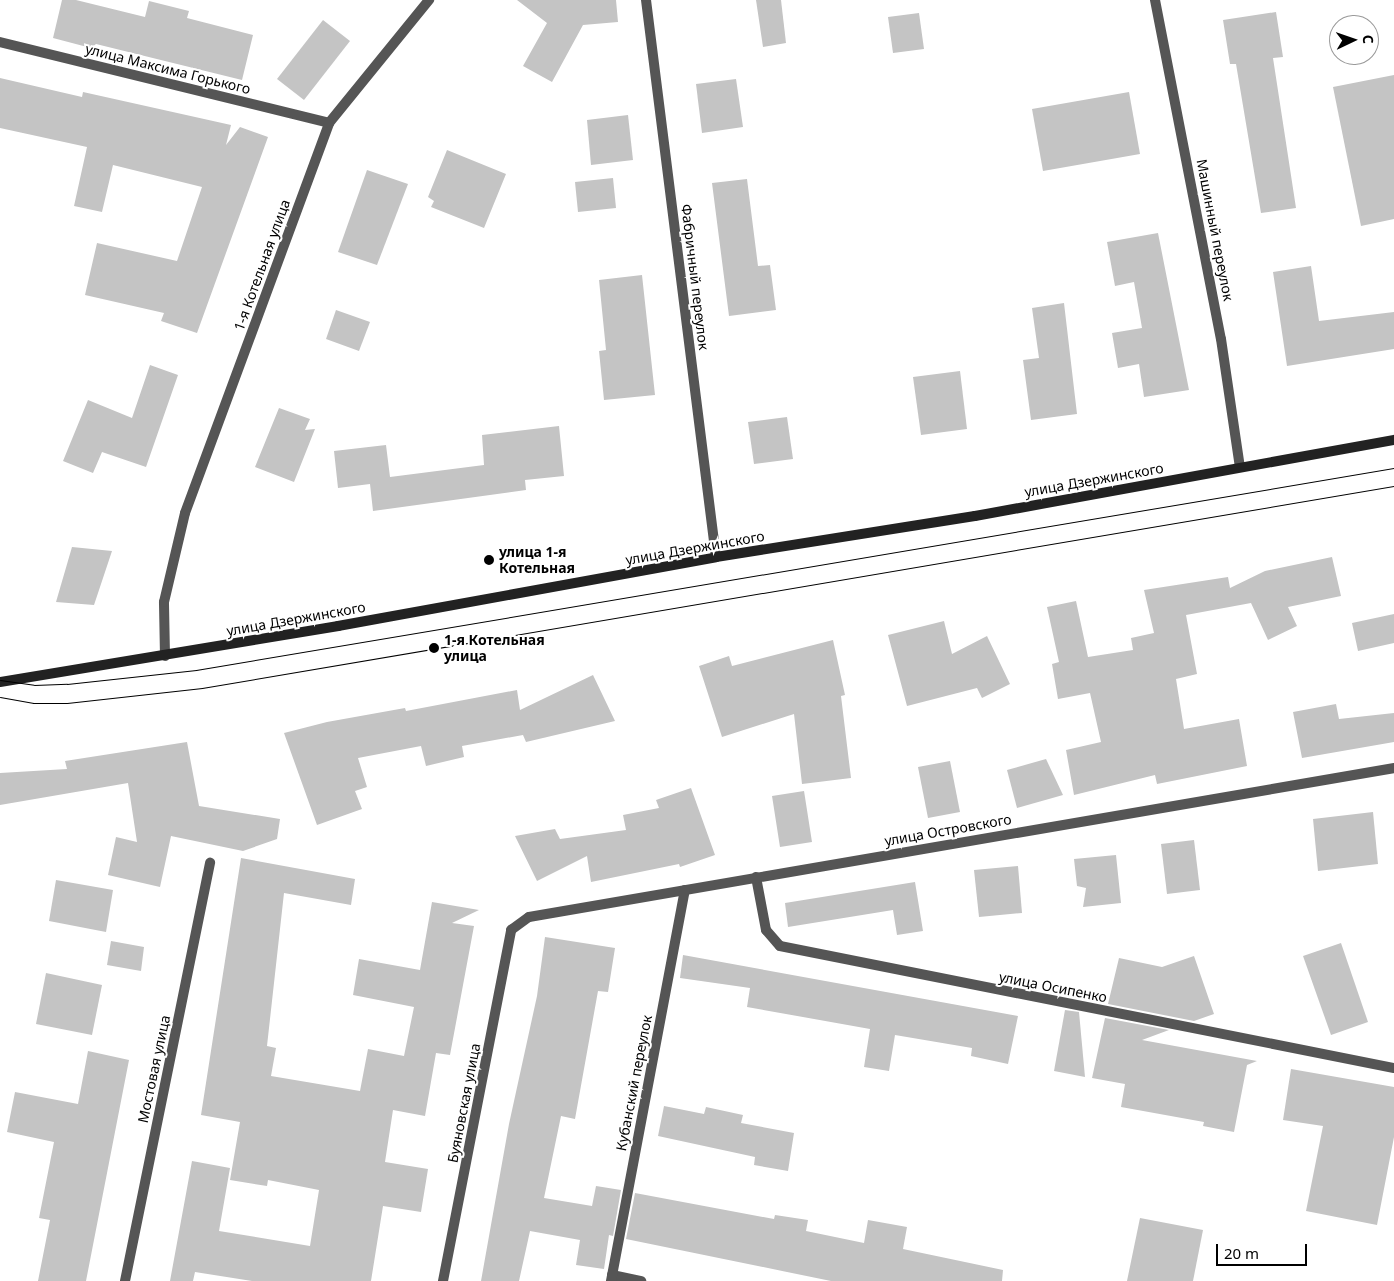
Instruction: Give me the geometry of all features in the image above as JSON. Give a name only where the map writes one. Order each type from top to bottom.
[{"type":"main road","name":"улица Дзержинского","points":[[0,682],[165,656],[716,557],[974,516],[1394,440]]},
{"type":"street","name":"1-я Котельная улица","points":[[165,656],[164,602],[185,513],[329,123],[429,0]]},
{"type":"street","name":"Фабричный переулок","points":[[646,0],[716,557]]},
{"type":"street","name":"Машинный переулок","points":[[1155,0],[1219,329],[1240,467]]},
{"type":"street","name":"улица Максима Горького","points":[[0,42],[329,123]]},
{"type":"street","name":"улица Островского","points":[[510,930],[529,917],[1394,768]]},
{"type":"street","name":"Мостовая улица","points":[[124,1281],[210,863]]},
{"type":"street","name":"улица Осипенко","points":[[756,877],[766,930],[780,946],[1394,1068]]},
{"type":"street","name":"Кубанский переулок","points":[[611,1278],[685,890]]},
{"type":"street","name":"Буяновская улица","points":[[444,1281],[510,930]]},
{"type":"street","points":[[611,1278],[641,1281]]},
{"type":"building","points":[[62,0],[76,0],[145,17],[149,1],[189,11],[187,18],[253,35],[242,80],[96,44],[91,48],[53,38]]},
{"type":"building","points":[[517,0],[616,0],[618,22],[583,25],[552,82],[523,66],[547,23]]},
{"type":"building","points":[[756,0],[781,0],[786,43],[763,47]]},
{"type":"building","points":[[1276,12],[1283,57],[1273,58],[1296,208],[1261,213],[1236,64],[1230,64],[1223,20]]},
{"type":"building","points":[[919,13],[924,49],[893,53],[888,17]]},
{"type":"building","points":[[323,20],[350,41],[304,100],[277,79]]},
{"type":"building","points":[[1394,75],[1394,219],[1361,226],[1333,87]]},
{"type":"building","points":[[0,78],[82,97],[83,92],[231,125],[226,145],[240,127],[268,137],[197,333],[161,321],[164,313],[85,295],[97,243],[177,261],[202,187],[113,165],[102,212],[74,206],[87,147],[0,128]]},
{"type":"building","points":[[736,79],[743,127],[702,133],[696,84]]},
{"type":"building","points":[[1129,92],[1140,154],[1043,171],[1032,109]]},
{"type":"building","points":[[628,115],[633,160],[591,165],[587,120]]},
{"type":"building","points":[[447,150],[506,174],[484,228],[431,207],[434,201],[428,197]]},
{"type":"building","points":[[367,170],[408,184],[377,265],[338,252]]},
{"type":"building","points":[[613,178],[616,208],[578,212],[575,182]]},
{"type":"building","points":[[747,179],[758,266],[770,265],[776,310],[729,316],[712,183]]},
{"type":"building","points":[[1158,233],[1189,390],[1144,397],[1139,364],[1118,368],[1112,333],[1142,328],[1134,282],[1115,286],[1107,242]]},
{"type":"building","points":[[1311,266],[1319,321],[1394,312],[1394,349],[1287,366],[1273,272]]},
{"type":"building","points":[[642,275],[655,395],[604,400],[599,351],[606,350],[599,280]]},
{"type":"building","points":[[1064,303],[1077,414],[1031,420],[1023,360],[1039,358],[1032,308]]},
{"type":"building","points":[[336,310],[370,322],[359,351],[326,339]]},
{"type":"building","points":[[150,365],[178,375],[146,467],[102,452],[93,473],[63,461],[88,400],[132,418]]},
{"type":"building","points":[[960,371],[967,429],[921,435],[913,377]]},
{"type":"building","points":[[279,408],[310,419],[305,430],[315,429],[294,482],[255,467]]},
{"type":"building","points":[[787,417],[793,459],[754,464],[748,422]]},
{"type":"building","points":[[559,426],[564,476],[525,480],[526,490],[373,511],[370,484],[338,488],[334,451],[386,445],[390,477],[484,465],[482,435]]},
{"type":"building","points":[[72,547],[112,551],[94,605],[56,602]]},
{"type":"building","points":[[1332,557],[1341,596],[1288,607],[1297,626],[1268,640],[1251,603],[1186,615],[1197,674],[1176,679],[1184,729],[1239,719],[1247,766],[1157,784],[1155,775],[1074,795],[1066,750],[1101,742],[1090,693],[1058,699],[1052,664],[1059,662],[1047,607],[1076,601],[1088,657],[1133,650],[1131,638],[1154,633],[1144,590],[1228,577],[1230,588],[1265,571]]},
{"type":"building","points":[[1394,614],[1394,643],[1358,651],[1352,623]]},
{"type":"building","points":[[944,621],[952,654],[987,636],[1010,684],[982,698],[977,688],[907,706],[888,635]]},
{"type":"building","points":[[833,640],[845,695],[841,696],[851,778],[802,784],[794,714],[722,737],[699,666],[729,656],[732,666]]},
{"type":"building","points":[[593,675],[615,721],[526,742],[523,735],[462,746],[464,757],[426,766],[421,746],[358,758],[367,787],[355,791],[362,809],[317,825],[284,733],[327,722],[405,708],[406,711],[517,690],[520,710]]},
{"type":"building","points":[[1336,704],[1339,719],[1394,713],[1394,742],[1302,758],[1293,712]]},
{"type":"building","points":[[187,742],[199,806],[280,819],[277,839],[243,851],[171,836],[160,887],[108,875],[116,837],[137,842],[128,783],[0,805],[0,773],[67,769],[65,761]]},
{"type":"building","points":[[1046,759],[1063,795],[1017,808],[1007,770]]},
{"type":"building","points":[[950,761],[960,812],[928,818],[918,767]]},
{"type":"building","points":[[691,788],[715,855],[680,867],[679,864],[591,882],[587,856],[537,881],[515,836],[555,829],[560,839],[626,830],[623,815],[659,808],[656,800]]},
{"type":"building","points":[[804,791],[812,842],[780,847],[772,796]]},
{"type":"building","points":[[1373,812],[1378,864],[1318,871],[1313,819]]},
{"type":"building","points":[[1194,840],[1200,890],[1167,894],[1161,844]]},
{"type":"building","points":[[1116,855],[1121,903],[1083,907],[1086,888],[1077,886],[1074,859]]},
{"type":"building","points":[[241,858],[355,879],[351,905],[284,893],[267,1046],[276,1048],[271,1076],[360,1091],[368,1049],[404,1056],[414,1007],[353,995],[359,959],[420,970],[432,902],[479,910],[452,923],[474,926],[450,1055],[436,1053],[425,1116],[393,1110],[385,1162],[428,1169],[421,1212],[383,1206],[371,1281],[252,1281],[195,1272],[193,1281],[170,1281],[192,1161],[230,1168],[219,1231],[310,1246],[319,1190],[268,1180],[267,1186],[230,1180],[240,1122],[201,1115]]},
{"type":"building","points":[[1018,866],[1022,913],[979,917],[974,870]]},
{"type":"building","points":[[56,880],[113,890],[106,932],[49,921]]},
{"type":"building","points":[[915,882],[923,931],[897,935],[893,910],[788,927],[785,903]]},
{"type":"building","points":[[545,937],[615,948],[608,992],[598,991],[575,1119],[561,1116],[544,1198],[592,1206],[596,1186],[621,1190],[613,1236],[609,1235],[604,1269],[576,1265],[580,1240],[530,1231],[519,1281],[481,1281],[509,1124],[537,996]]},
{"type":"building","points":[[111,941],[144,947],[141,971],[107,965]]},
{"type":"building","points":[[1341,943],[1368,1022],[1331,1035],[1303,956]]},
{"type":"building","points":[[683,955],[1018,1016],[1008,1064],[971,1056],[972,1048],[895,1035],[889,1071],[864,1067],[870,1029],[747,1007],[750,988],[680,978]]},
{"type":"building","points":[[1194,956],[1214,1014],[1194,1021],[1108,1004],[1119,958],[1162,967]]},
{"type":"building","points":[[46,973],[102,985],[92,1035],[36,1024]]},
{"type":"building","points":[[1069,987],[1076,987],[1077,998],[1067,996]]},
{"type":"building","points":[[1065,1010],[1079,1012],[1085,1077],[1054,1071]]},
{"type":"building","points":[[1105,1018],[1169,1030],[1142,1040],[1257,1061],[1247,1065],[1234,1132],[1203,1126],[1204,1122],[1121,1107],[1125,1084],[1092,1078]]},
{"type":"building","points":[[88,1051],[129,1060],[86,1281],[38,1281],[50,1220],[39,1218],[54,1142],[7,1132],[15,1092],[78,1104]]},
{"type":"building","points":[[1291,1069],[1394,1087],[1394,1137],[1377,1225],[1306,1211],[1323,1126],[1283,1120]]},
{"type":"building","points":[[664,1106],[704,1114],[706,1107],[743,1115],[741,1123],[794,1133],[788,1171],[754,1165],[755,1157],[658,1136]]},
{"type":"building","points":[[635,1193],[774,1219],[775,1215],[808,1220],[806,1231],[864,1243],[868,1220],[907,1227],[903,1249],[1003,1270],[1002,1281],[831,1281],[626,1239]]},
{"type":"building","points":[[1140,1218],[1203,1230],[1193,1281],[1127,1281]]},
{"type":"tram line","points":[[0,680],[34,685],[67,684],[196,670],[1394,468]]},
{"type":"tram line","points":[[0,697],[33,703],[67,703],[202,688],[1394,486]]},
{"type":"place","name":"улица 1-я Котельная","points":[[489,560]]},
{"type":"place","name":"1-я Котельная улица","points":[[434,648]]}]
